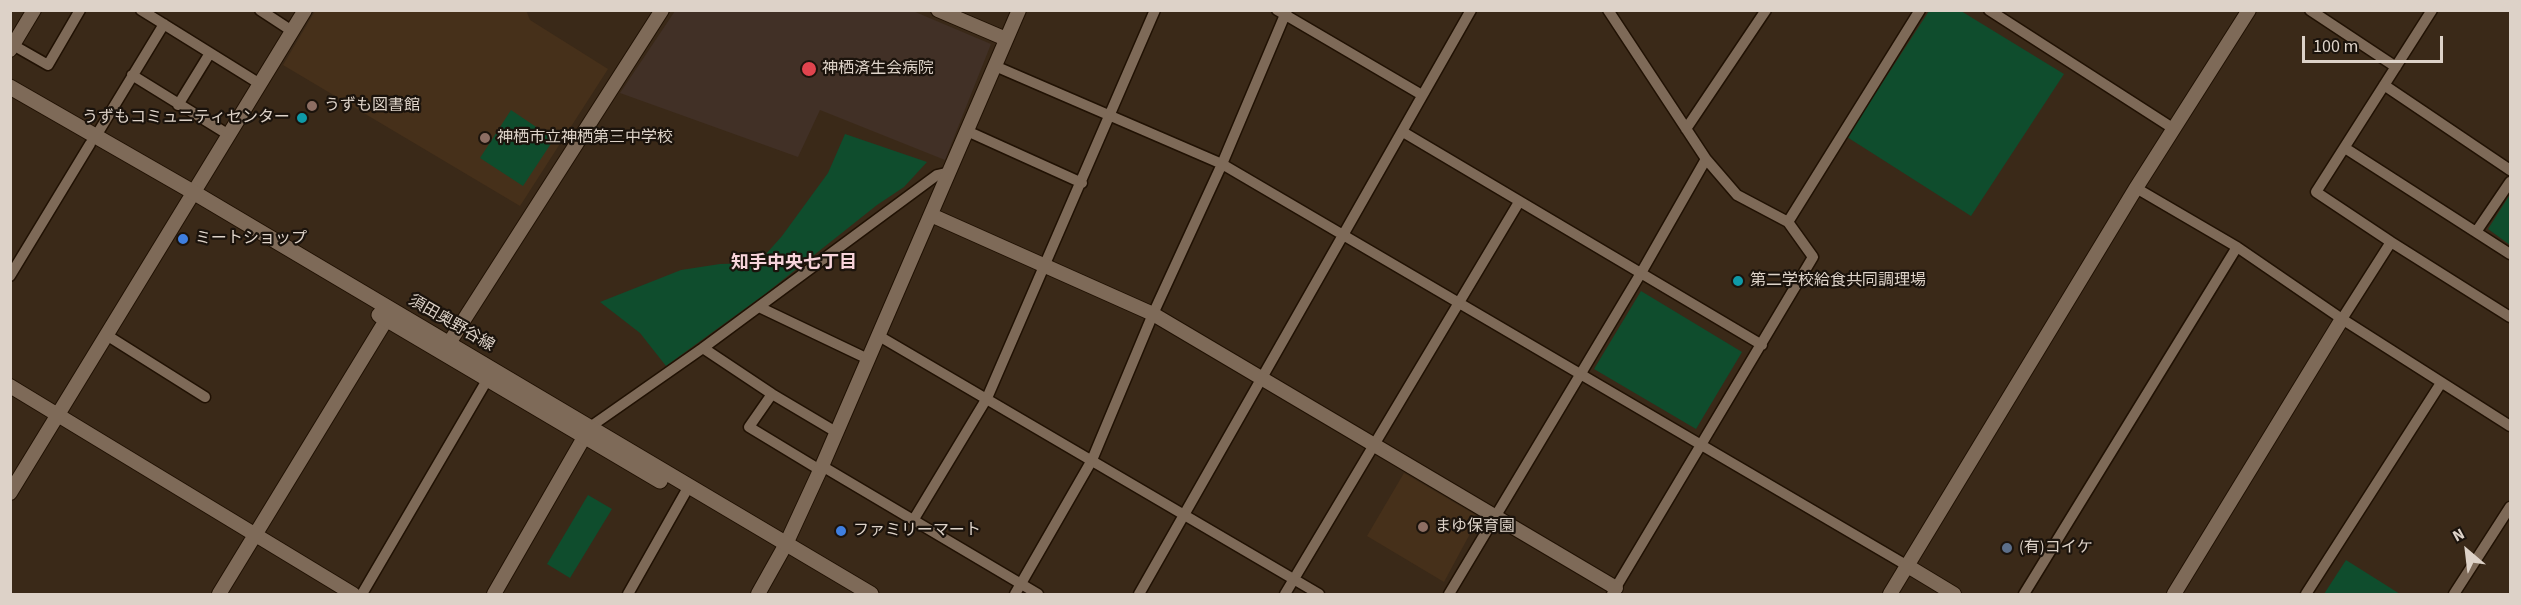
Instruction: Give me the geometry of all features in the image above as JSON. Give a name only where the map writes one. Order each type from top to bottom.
[{"type":"main road","name":"須田奥野谷線","points":[[10,87],[93,140],[784,549],[851,594]]},
{"type":"main road","name":"須田奥野谷線","points":[[10,98],[93,140]]},
{"type":"main road","name":"須田奥野谷線","points":[[784,549],[871,594]]},
{"type":"street","points":[[34,10],[12,48],[48,66],[80,10]]},
{"type":"street","points":[[141,10],[260,84]]},
{"type":"street","points":[[260,10],[292,31]]},
{"type":"street","points":[[10,493],[108,336],[304,10]]},
{"type":"street","points":[[446,348],[662,10]]},
{"type":"street","points":[[938,10],[1006,39]]},
{"type":"street","points":[[758,594],[784,549],[821,468],[1019,10]]},
{"type":"street","points":[[914,519],[987,398],[1155,10]]},
{"type":"street","points":[[1139,594],[1471,10]]},
{"type":"street","points":[[931,215],[1153,314],[1495,516],[1618,592],[1701,445],[1813,257],[1788,222],[1737,195],[1706,159],[1608,10]]},
{"type":"street","points":[[1686,129],[1766,10]]},
{"type":"street","points":[[1788,222],[1920,10]]},
{"type":"street","points":[[1989,10],[2174,129]]},
{"type":"street","points":[[1890,594],[2136,188],[2249,10]]},
{"type":"street","points":[[2310,10],[2396,67]]},
{"type":"street","points":[[1014,594],[1092,460],[1153,314],[1222,164],[1283,12],[1422,95]]},
{"type":"street","points":[[2427,12],[2396,67],[2316,192],[2511,317]]},
{"type":"street","points":[[12,271],[164,24]]},
{"type":"street","points":[[178,105],[210,53]]},
{"type":"street","points":[[995,66],[1222,164],[1954,594]]},
{"type":"street","points":[[132,75],[229,135]]},
{"type":"street","points":[[2384,86],[2511,170]]},
{"type":"street","points":[[967,131],[1082,183]]},
{"type":"street","points":[[1403,132],[1762,345]]},
{"type":"street","points":[[2345,148],[2511,254]]},
{"type":"street","points":[[1449,594],[1641,273],[1706,159]]},
{"type":"street","points":[[494,594],[587,432],[937,175],[950,172]]},
{"type":"street","points":[[2476,232],[2511,182]]},
{"type":"street","points":[[2136,188],[2237,247],[2342,319],[2511,426]]},
{"type":"street","points":[[1285,594],[1519,202]]},
{"type":"street","points":[[2174,594],[2391,242]]},
{"type":"street","points":[[2024,594],[2237,247]]},
{"type":"street","points":[[759,307],[868,359]]},
{"type":"street","points":[[219,594],[389,315]]},
{"type":"street","points":[[108,336],[205,397]]},
{"type":"street","points":[[879,336],[1319,594]]},
{"type":"street","points":[[703,348],[772,394],[836,432]]},
{"type":"street","points":[[362,594],[491,374]]},
{"type":"street","points":[[2306,594],[2441,383]]},
{"type":"street","points":[[10,386],[353,594]]},
{"type":"street","points":[[772,394],[749,427],[914,519],[1038,594]]},
{"type":"street","points":[[628,594],[686,491]]},
{"type":"street","points":[[2454,594],[2511,507]]},
{"type":"shaded area","name":"神栖市立神栖第三中学校","points":[[526,10],[530,20],[608,69],[520,206],[283,65],[315,11]]},
{"type":"shaded area","name":"神栖済生会病院","points":[[675,11],[913,11],[991,44],[945,160],[820,110],[798,157],[620,93]]},
{"type":"shaded area","name":"まゆ保育園","points":[[1404,473],[1479,517],[1444,582],[1367,536]]},
{"type":"green space","points":[[1929,11],[1961,11],[2064,74],[1971,216],[1847,137]]},
{"type":"green space","points":[[511,110],[554,139],[523,186],[480,158]]},
{"type":"green space","points":[[845,134],[927,162],[904,187],[877,205],[765,294],[666,366],[640,333],[600,302],[681,270],[720,264],[758,263],[782,236],[828,173]]},
{"type":"green space","points":[[2510,197],[2510,245],[2488,229]]},
{"type":"green space","points":[[1641,291],[1742,352],[1696,429],[1594,369]]},
{"type":"green space","points":[[588,495],[612,509],[570,578],[547,564]]},
{"type":"green space","points":[[2346,560],[2400,594],[2324,594]]},
{"type":"place","name":"神栖済生会病院","points":[[809,69]]},
{"type":"place","name":"うずも図書館","points":[[312,106]]},
{"type":"place","name":"うずもコミュニティセンター","points":[[302,118]]},
{"type":"place","name":"神栖市立神栖第三中学校","points":[[485,138]]},
{"type":"place","name":"ミートショップ","points":[[183,239]]},
{"type":"place","name":"第二学校給食共同調理場","points":[[1738,281]]},
{"type":"place","name":"まゆ保育園","points":[[1423,527]]},
{"type":"place","name":"ファミリーマート","points":[[841,531]]},
{"type":"place","name":"(有)コイケ","points":[[2007,548]]},
{"type":"district","name":"知手中央七丁目","points":[[794,264]]}]
